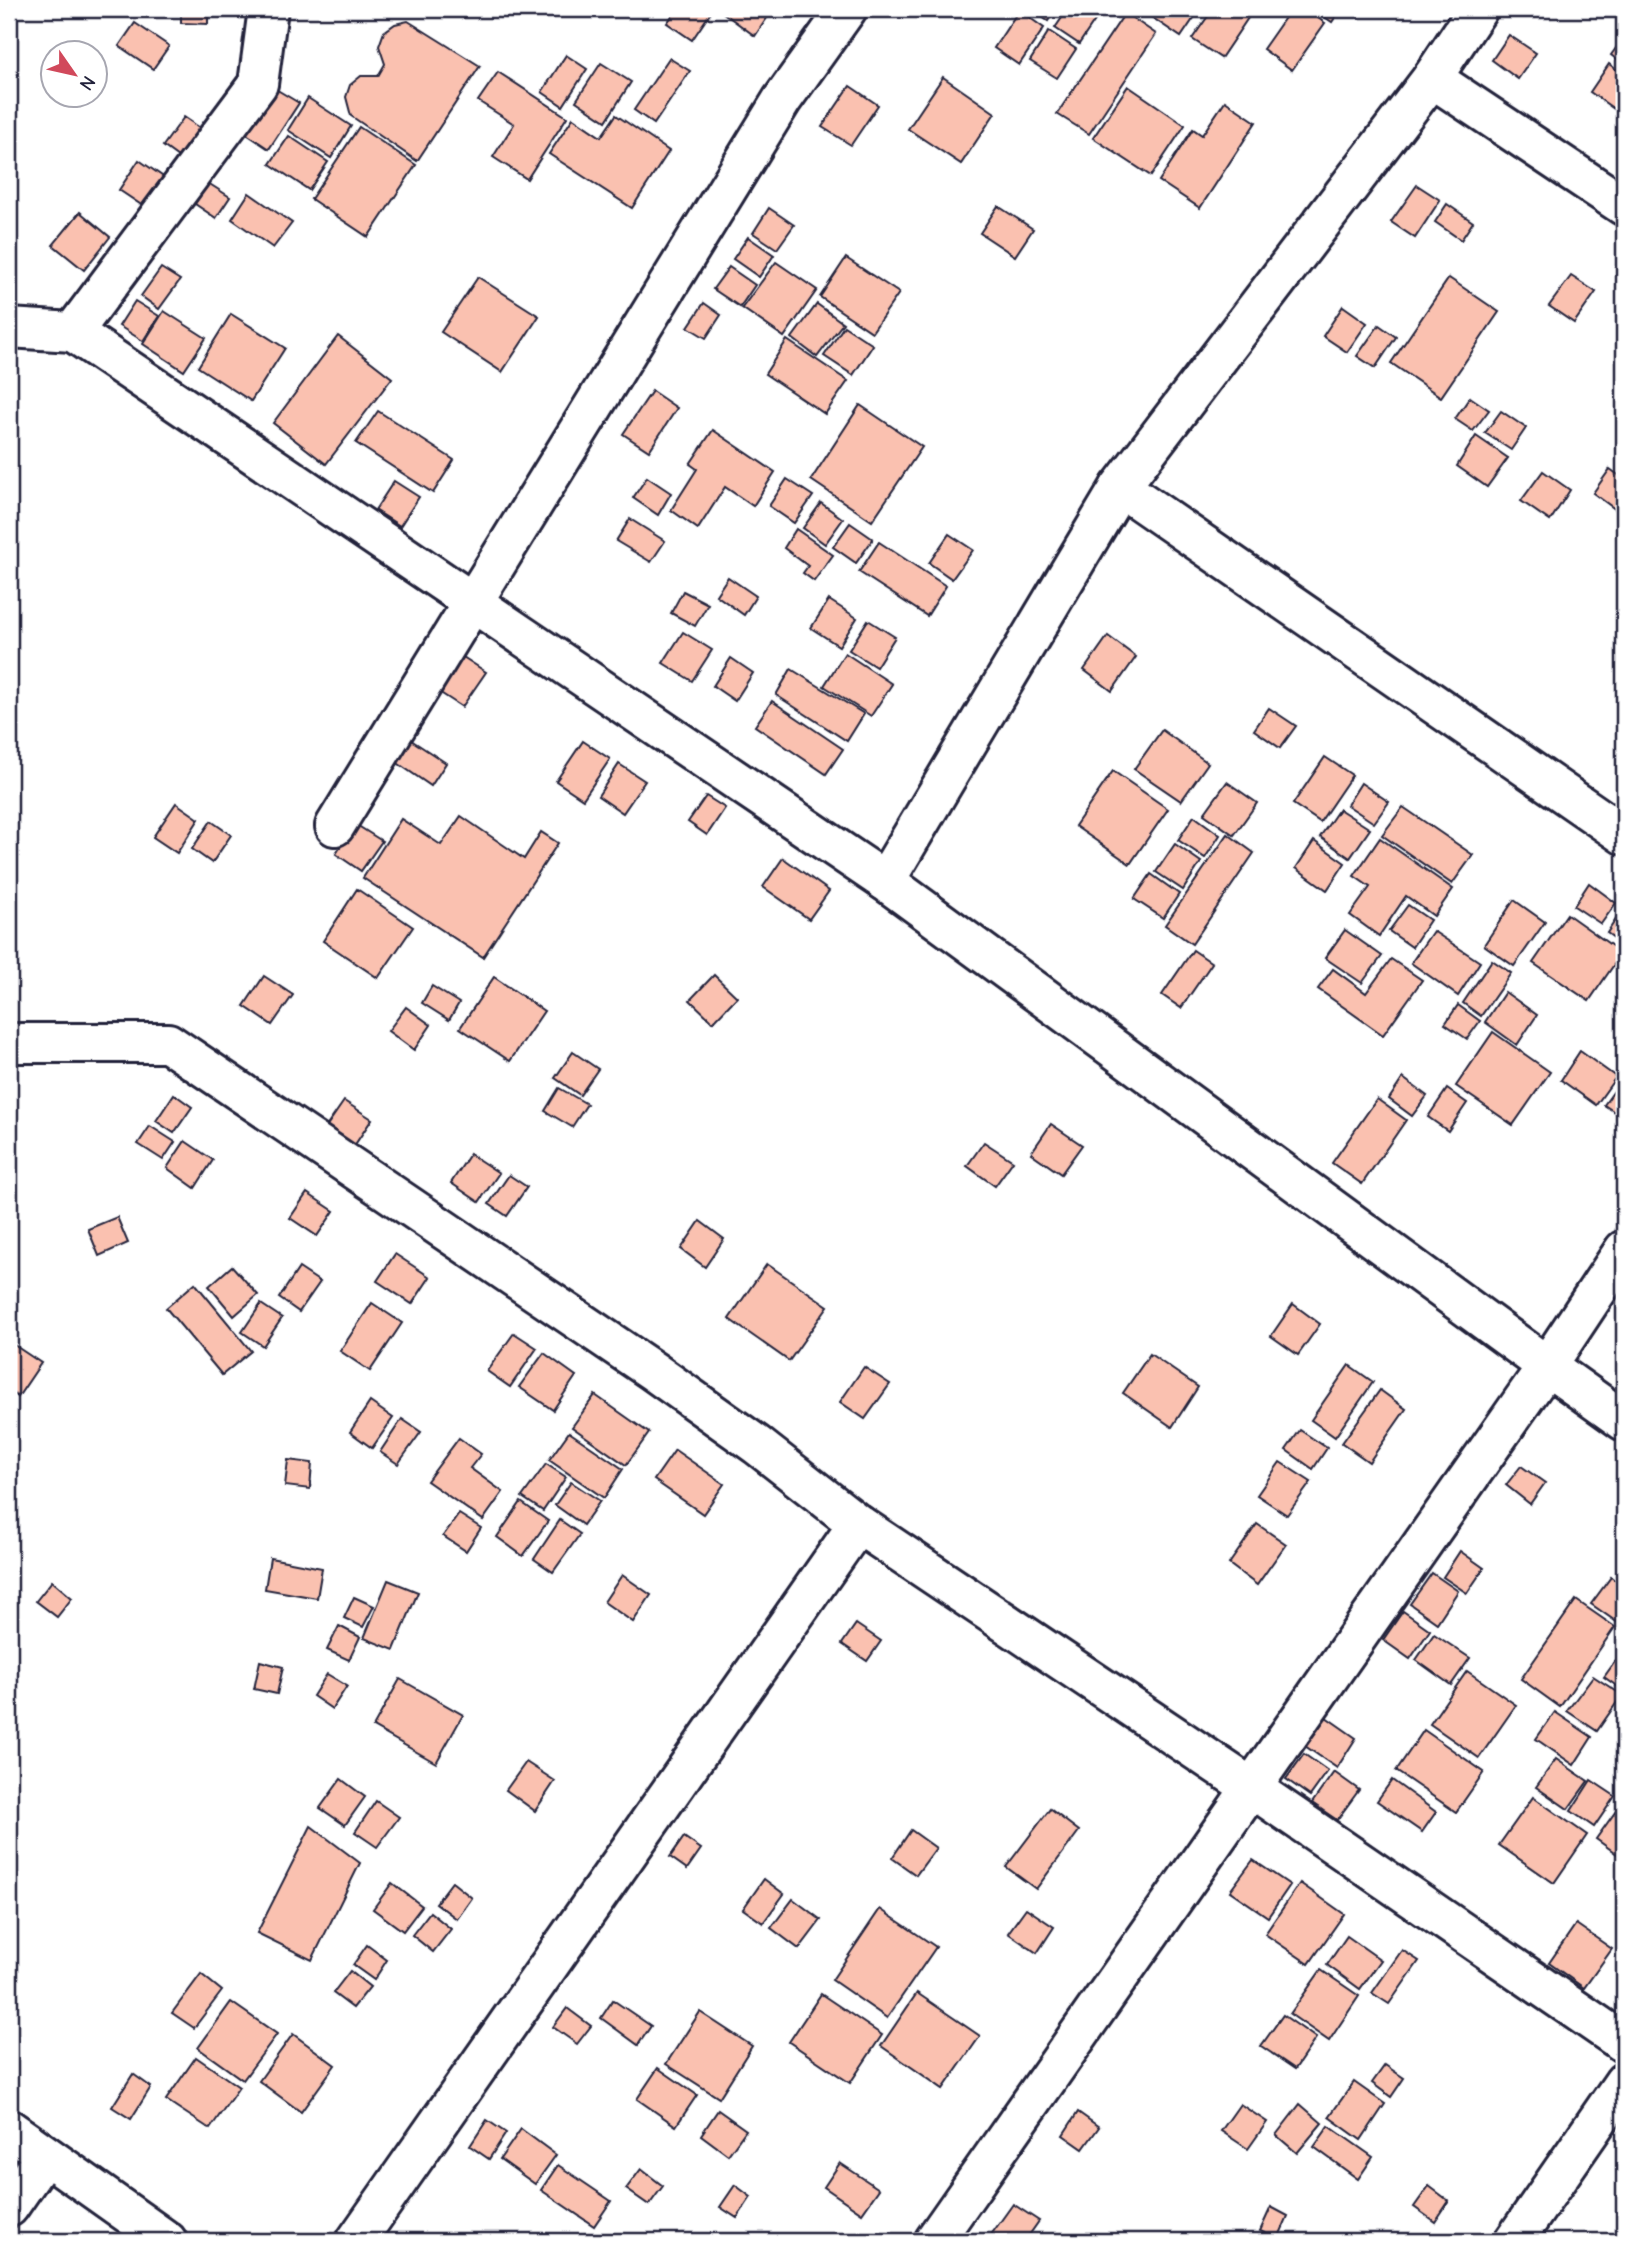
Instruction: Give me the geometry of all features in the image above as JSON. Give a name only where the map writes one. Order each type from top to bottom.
[{"type":"street","points":[[73,332],[258,84],[268,9]]},
{"type":"street","points":[[335,826],[782,100],[847,9]]},
{"type":"street","points":[[885,881],[1120,487],[1432,78],[1478,9]]},
{"type":"street","points":[[1432,78],[1624,206]]},
{"type":"street","points":[[9,328],[73,332],[472,601],[885,881],[1624,1421]]},
{"type":"street","points":[[1120,487],[1624,835]]},
{"type":"street","points":[[9,1043],[168,1043],[653,1371],[757,1445],[858,1524],[1252,1788],[1624,2043]]},
{"type":"street","points":[[934,2241],[1547,1366],[1624,1250]]},
{"type":"street","points":[[356,2241],[858,1524]]},
{"type":"street","points":[[1514,2241],[1624,2082]]},
{"type":"street","points":[[9,2129],[167,2241]]},
{"type":"street","points":[[9,2207],[45,2155]]},
{"type":"building","points":[[181,9],[208,9],[208,24],[181,23]]},
{"type":"building","points":[[677,9],[713,9],[692,40],[667,23]]},
{"type":"building","points":[[718,9],[773,9],[755,36]]},
{"type":"building","points":[[1030,9],[1056,9],[1048,21]]},
{"type":"building","points":[[1068,9],[1087,9],[1098,16],[1079,44],[1055,28]]},
{"type":"building","points":[[1151,9],[1200,9],[1181,37],[1147,14]]},
{"type":"building","points":[[1213,9],[1254,9],[1221,58],[1192,39]]},
{"type":"building","points":[[1291,9],[1305,9],[1325,23],[1292,70],[1263,49]]},
{"type":"building","points":[[1313,9],[1341,9],[1332,22]]},
{"type":"building","points":[[1019,10],[1044,28],[1019,65],[994,48]]},
{"type":"building","points":[[1125,13],[1156,34],[1089,134],[1057,114]]},
{"type":"building","points":[[408,21],[480,66],[417,161],[351,116],[346,97],[350,85],[361,76],[378,76],[385,64],[379,46],[384,32],[395,24]]},
{"type":"building","points":[[135,23],[169,46],[153,69],[119,46]]},
{"type":"building","points":[[1049,31],[1076,49],[1057,78],[1030,61]]},
{"type":"building","points":[[1509,35],[1536,53],[1518,79],[1492,60]]},
{"type":"building","points":[[1624,37],[1624,65],[1611,55]]},
{"type":"building","points":[[566,55],[587,69],[563,106],[542,92]]},
{"type":"building","points":[[669,58],[690,71],[654,124],[634,110]]},
{"type":"building","points":[[601,63],[631,82],[606,121],[576,101]]},
{"type":"building","points":[[1609,64],[1624,75],[1624,116],[1590,92]]},
{"type":"building","points":[[498,72],[567,117],[527,179],[493,157],[514,124],[478,101]]},
{"type":"building","points":[[943,77],[995,113],[961,164],[908,129]]},
{"type":"building","points":[[850,86],[878,105],[851,145],[822,127]]},
{"type":"building","points":[[1128,86],[1185,125],[1151,176],[1093,138]]},
{"type":"building","points":[[274,88],[299,103],[269,149],[245,133]]},
{"type":"building","points":[[308,98],[351,126],[331,158],[288,130]]},
{"type":"building","points":[[1225,101],[1256,122],[1200,208],[1159,181],[1193,129],[1202,135]]},
{"type":"building","points":[[616,115],[669,151],[632,208],[549,154],[573,118],[601,137]]},
{"type":"building","points":[[184,117],[206,132],[185,162],[163,146]]},
{"type":"building","points":[[359,127],[416,165],[368,237],[311,199]]},
{"type":"building","points":[[289,136],[328,162],[309,190],[270,164]]},
{"type":"building","points":[[139,160],[172,183],[152,212],[119,190]]},
{"type":"building","points":[[208,183],[230,197],[216,218],[195,204]]},
{"type":"building","points":[[1417,185],[1440,200],[1415,238],[1391,222]]},
{"type":"building","points":[[249,193],[292,223],[273,248],[232,219]]},
{"type":"building","points":[[1447,204],[1473,222],[1461,240],[1435,222]]},
{"type":"building","points":[[998,206],[1033,229],[1015,256],[980,233]]},
{"type":"building","points":[[769,208],[794,225],[777,249],[753,233]]},
{"type":"building","points":[[80,212],[110,237],[84,270],[53,245]]},
{"type":"building","points":[[748,237],[774,255],[759,277],[733,259]]},
{"type":"building","points":[[846,258],[899,293],[872,332],[820,297]]},
{"type":"building","points":[[776,262],[817,290],[784,337],[742,308]]},
{"type":"building","points":[[729,267],[755,285],[740,307],[713,289]]},
{"type":"building","points":[[161,268],[180,280],[159,309],[141,296]]},
{"type":"building","points":[[1571,276],[1596,292],[1574,323],[1549,306]]},
{"type":"building","points":[[478,277],[539,316],[502,372],[441,332]]},
{"type":"building","points":[[1449,278],[1499,312],[1441,397],[1391,363]]},
{"type":"building","points":[[135,301],[159,316],[143,341],[119,326]]},
{"type":"building","points":[[704,303],[721,315],[706,338],[688,327]]},
{"type":"building","points":[[817,304],[843,323],[817,357],[792,338]]},
{"type":"building","points":[[1343,306],[1367,323],[1347,352],[1323,336]]},
{"type":"building","points":[[164,311],[206,338],[184,371],[143,344]]},
{"type":"building","points":[[231,314],[285,348],[251,401],[198,367]]},
{"type":"building","points":[[1379,325],[1396,337],[1375,368],[1357,356]]},
{"type":"building","points":[[844,326],[873,345],[853,375],[824,356]]},
{"type":"building","points":[[338,336],[392,378],[326,464],[273,423]]},
{"type":"building","points":[[787,340],[848,381],[825,414],[765,374]]},
{"type":"building","points":[[652,391],[677,408],[649,451],[623,434]]},
{"type":"building","points":[[1470,397],[1489,410],[1473,431],[1455,419]]},
{"type":"building","points":[[860,405],[922,447],[872,521],[811,480]]},
{"type":"building","points":[[378,411],[454,460],[433,493],[356,443]]},
{"type":"building","points":[[1501,411],[1526,428],[1511,450],[1485,433]]},
{"type":"building","points":[[713,430],[775,472],[753,506],[725,487],[698,529],[671,510],[697,469],[690,464]]},
{"type":"building","points":[[1476,436],[1508,458],[1487,487],[1457,466]]},
{"type":"building","points":[[1610,469],[1624,479],[1623,515],[1593,493]]},
{"type":"building","points":[[1543,471],[1570,490],[1550,521],[1521,501]]},
{"type":"building","points":[[647,477],[671,493],[658,515],[633,498]]},
{"type":"building","points":[[787,479],[813,496],[794,523],[769,506]]},
{"type":"building","points":[[394,481],[419,497],[400,526],[375,510]]},
{"type":"building","points":[[821,503],[843,519],[825,544],[803,528]]},
{"type":"building","points":[[630,519],[665,541],[651,562],[616,541]]},
{"type":"building","points":[[850,523],[873,539],[856,563],[833,547]]},
{"type":"building","points":[[796,529],[833,555],[814,581],[803,573],[808,566],[784,548]]},
{"type":"building","points":[[949,534],[973,550],[952,579],[929,563]]},
{"type":"building","points":[[879,542],[946,586],[927,616],[859,572]]},
{"type":"building","points":[[1624,559],[1624,579],[1615,573]]},
{"type":"building","points":[[728,577],[756,596],[744,615],[716,595]]},
{"type":"building","points":[[683,591],[708,604],[695,626],[671,613]]},
{"type":"building","points":[[829,600],[857,618],[839,646],[811,628]]},
{"type":"building","points":[[868,620],[895,637],[876,667],[849,650]]},
{"type":"building","points":[[683,632],[712,650],[692,681],[663,663]]},
{"type":"building","points":[[1108,636],[1136,657],[1112,691],[1084,670]]},
{"type":"building","points":[[845,653],[892,684],[871,716],[824,686]]},
{"type":"building","points":[[463,657],[486,672],[462,707],[439,692]]},
{"type":"building","points":[[731,658],[753,673],[735,701],[713,686]]},
{"type":"building","points":[[791,669],[864,714],[847,741],[776,695]]},
{"type":"building","points":[[772,701],[843,749],[826,774],[755,726]]},
{"type":"building","points":[[1269,708],[1296,726],[1280,748],[1254,730]]},
{"type":"building","points":[[1162,730],[1208,763],[1181,801],[1134,769]]},
{"type":"building","points":[[411,740],[446,763],[431,786],[396,762]]},
{"type":"building","points":[[583,741],[610,759],[583,799],[556,781]]},
{"type":"building","points":[[1325,757],[1352,775],[1320,822],[1293,804]]},
{"type":"building","points":[[619,764],[645,781],[623,813],[598,796]]},
{"type":"building","points":[[1113,771],[1168,809],[1130,864],[1075,826]]},
{"type":"building","points":[[1227,782],[1257,803],[1234,835],[1204,814]]},
{"type":"building","points":[[1361,783],[1389,802],[1374,823],[1347,805]]},
{"type":"building","points":[[706,796],[725,808],[707,835],[688,822]]},
{"type":"building","points":[[176,803],[199,819],[177,853],[153,837]]},
{"type":"building","points":[[1403,807],[1473,855],[1452,884],[1382,835]]},
{"type":"building","points":[[1339,809],[1370,829],[1350,858],[1320,837]]},
{"type":"building","points":[[461,816],[524,859],[541,832],[558,843],[483,957],[363,878],[401,819],[441,845]]},
{"type":"building","points":[[1194,816],[1220,835],[1205,858],[1178,840]]},
{"type":"building","points":[[211,821],[231,835],[212,863],[192,849]]},
{"type":"building","points":[[355,824],[382,841],[361,871],[336,854]]},
{"type":"building","points":[[1228,834],[1254,853],[1192,944],[1165,925]]},
{"type":"building","points":[[1380,838],[1453,889],[1434,916],[1406,896],[1379,936],[1350,915],[1370,887],[1354,876]]},
{"type":"building","points":[[1314,841],[1345,863],[1327,890],[1296,868]]},
{"type":"building","points":[[1175,844],[1201,862],[1183,890],[1156,872]]},
{"type":"building","points":[[783,858],[829,891],[809,919],[763,887]]},
{"type":"building","points":[[1151,874],[1179,894],[1163,918],[1134,899]]},
{"type":"building","points":[[1589,883],[1616,903],[1601,924],[1574,906]]},
{"type":"building","points":[[357,889],[413,927],[378,978],[323,941]]},
{"type":"building","points":[[1514,900],[1545,922],[1514,966],[1484,945]]},
{"type":"building","points":[[1408,905],[1430,920],[1412,947],[1389,931]]},
{"type":"building","points":[[1624,907],[1624,945],[1607,933]]},
{"type":"building","points":[[1567,914],[1622,953],[1589,1001],[1533,963]]},
{"type":"building","points":[[1345,930],[1382,956],[1362,983],[1325,958]]},
{"type":"building","points":[[1433,931],[1480,962],[1458,996],[1411,963]]},
{"type":"building","points":[[1193,950],[1212,963],[1181,1008],[1162,995]]},
{"type":"building","points":[[1391,959],[1422,980],[1383,1035],[1318,989],[1333,969],[1366,993]]},
{"type":"building","points":[[1492,960],[1511,973],[1481,1016],[1463,1003]]},
{"type":"building","points":[[714,975],[737,997],[713,1022],[690,1000]]},
{"type":"building","points":[[264,976],[293,995],[272,1025],[244,1006]]},
{"type":"building","points":[[494,977],[544,1011],[510,1061],[460,1028]]},
{"type":"building","points":[[432,986],[459,1003],[449,1020],[422,1003]]},
{"type":"building","points":[[1505,992],[1537,1015],[1517,1045],[1485,1022]]},
{"type":"building","points":[[1458,1005],[1480,1021],[1467,1039],[1445,1024]]},
{"type":"building","points":[[406,1007],[431,1025],[414,1050],[388,1031]]},
{"type":"building","points":[[1493,1032],[1550,1072],[1513,1125],[1456,1086]]},
{"type":"building","points":[[1580,1051],[1616,1077],[1596,1105],[1561,1080]]},
{"type":"building","points":[[573,1052],[598,1069],[580,1095],[555,1078]]},
{"type":"building","points":[[1403,1078],[1427,1096],[1412,1116],[1389,1099]]},
{"type":"building","points":[[1621,1081],[1624,1083],[1624,1118],[1604,1105]]},
{"type":"building","points":[[559,1088],[587,1104],[572,1127],[545,1111]]},
{"type":"building","points":[[1447,1089],[1467,1103],[1448,1131],[1428,1117]]},
{"type":"building","points":[[174,1094],[192,1107],[174,1133],[156,1121]]},
{"type":"building","points":[[1377,1099],[1406,1120],[1362,1184],[1332,1163]]},
{"type":"building","points":[[344,1101],[372,1119],[354,1146],[326,1127]]},
{"type":"building","points":[[1051,1124],[1082,1145],[1061,1174],[1031,1153]]},
{"type":"building","points":[[150,1126],[175,1142],[163,1160],[138,1144]]},
{"type":"building","points":[[185,1141],[213,1160],[195,1188],[167,1168]]},
{"type":"building","points":[[984,1142],[1013,1161],[995,1186],[967,1166]]},
{"type":"building","points":[[470,1154],[499,1173],[479,1202],[451,1183]]},
{"type":"building","points":[[509,1175],[527,1187],[507,1216],[489,1204]]},
{"type":"building","points":[[307,1193],[334,1211],[317,1236],[290,1218]]},
{"type":"building","points":[[117,1217],[128,1243],[99,1256],[88,1229]]},
{"type":"building","points":[[700,1221],[724,1239],[705,1267],[681,1249]]},
{"type":"building","points":[[395,1254],[430,1277],[412,1304],[377,1281]]},
{"type":"building","points":[[767,1264],[828,1306],[789,1361],[729,1319]]},
{"type":"building","points":[[232,1266],[258,1295],[234,1316],[209,1286]]},
{"type":"building","points":[[299,1268],[320,1282],[299,1312],[279,1298]]},
{"type":"building","points":[[195,1283],[251,1351],[222,1375],[166,1308]]},
{"type":"building","points":[[372,1303],[402,1323],[370,1371],[340,1351]]},
{"type":"building","points":[[261,1304],[282,1318],[263,1346],[242,1332]]},
{"type":"building","points":[[1293,1304],[1320,1324],[1298,1355],[1271,1336]]},
{"type":"building","points":[[514,1333],[537,1348],[510,1387],[487,1371]]},
{"type":"building","points":[[11,1343],[41,1363],[18,1397],[9,1390]]},
{"type":"building","points":[[544,1353],[576,1376],[553,1410],[519,1387]]},
{"type":"building","points":[[1150,1354],[1198,1387],[1172,1427],[1123,1393]]},
{"type":"building","points":[[1349,1365],[1373,1382],[1335,1437],[1311,1420]]},
{"type":"building","points":[[864,1367],[890,1384],[865,1419],[840,1402]]},
{"type":"building","points":[[1380,1390],[1406,1409],[1369,1462],[1342,1443]]},
{"type":"building","points":[[595,1395],[649,1433],[626,1465],[572,1427]]},
{"type":"building","points":[[370,1402],[393,1418],[372,1448],[350,1432]]},
{"type":"building","points":[[402,1419],[421,1432],[398,1464],[380,1452]]},
{"type":"building","points":[[1300,1430],[1327,1448],[1313,1469],[1286,1450]]},
{"type":"building","points":[[569,1432],[623,1469],[604,1498],[549,1460]]},
{"type":"building","points":[[459,1438],[481,1454],[470,1468],[503,1492],[483,1520],[427,1481]]},
{"type":"building","points":[[675,1450],[724,1484],[703,1514],[654,1480]]},
{"type":"building","points":[[288,1460],[312,1463],[310,1489],[285,1486]]},
{"type":"building","points":[[1280,1462],[1311,1482],[1287,1515],[1257,1495]]},
{"type":"building","points":[[546,1464],[566,1477],[543,1511],[522,1497]]},
{"type":"building","points":[[1521,1466],[1545,1483],[1530,1504],[1506,1485]]},
{"type":"building","points":[[571,1482],[600,1501],[583,1525],[555,1505]]},
{"type":"building","points":[[521,1502],[548,1521],[523,1556],[497,1537]]},
{"type":"building","points":[[459,1514],[481,1528],[466,1551],[443,1536]]},
{"type":"building","points":[[560,1520],[580,1534],[553,1572],[534,1559]]},
{"type":"building","points":[[1257,1524],[1286,1544],[1257,1585],[1229,1564]]},
{"type":"building","points":[[1460,1551],[1484,1568],[1467,1593],[1443,1577]]},
{"type":"building","points":[[270,1558],[322,1568],[317,1598],[265,1589]]},
{"type":"building","points":[[1432,1573],[1458,1591],[1437,1623],[1410,1604]]},
{"type":"building","points":[[622,1575],[651,1595],[633,1622],[604,1602]]},
{"type":"building","points":[[1611,1577],[1624,1587],[1624,1620],[1621,1625],[1591,1604]]},
{"type":"building","points":[[388,1580],[418,1592],[394,1650],[364,1638]]},
{"type":"building","points":[[52,1581],[72,1598],[57,1617],[36,1601]]},
{"type":"building","points":[[354,1597],[374,1606],[363,1627],[344,1618]]},
{"type":"building","points":[[1576,1600],[1615,1627],[1560,1707],[1521,1679]]},
{"type":"building","points":[[1403,1611],[1430,1630],[1410,1659],[1383,1640]]},
{"type":"building","points":[[856,1624],[881,1641],[867,1661],[842,1644]]},
{"type":"building","points":[[339,1626],[360,1637],[349,1660],[327,1650]]},
{"type":"building","points":[[1434,1634],[1470,1658],[1451,1685],[1416,1660]]},
{"type":"building","points":[[1624,1649],[1624,1691],[1604,1677]]},
{"type":"building","points":[[260,1661],[283,1667],[277,1694],[254,1689]]},
{"type":"building","points":[[1467,1671],[1516,1705],[1479,1758],[1430,1724]]},
{"type":"building","points":[[327,1674],[347,1686],[332,1709],[313,1696]]},
{"type":"building","points":[[1593,1676],[1622,1695],[1597,1731],[1567,1711]]},
{"type":"building","points":[[400,1679],[463,1715],[436,1763],[373,1727]]},
{"type":"building","points":[[1555,1712],[1592,1737],[1574,1765],[1536,1739]]},
{"type":"building","points":[[1326,1717],[1356,1738],[1337,1768],[1305,1746]]},
{"type":"building","points":[[1424,1730],[1484,1772],[1456,1812],[1396,1771]]},
{"type":"building","points":[[1304,1754],[1328,1771],[1310,1796],[1286,1779]]},
{"type":"building","points":[[1556,1759],[1588,1781],[1568,1809],[1536,1787]]},
{"type":"building","points":[[526,1762],[555,1781],[535,1811],[506,1790]]},
{"type":"building","points":[[1334,1772],[1359,1790],[1337,1820],[1312,1803]]},
{"type":"building","points":[[341,1779],[365,1797],[345,1825],[320,1808]]},
{"type":"building","points":[[1392,1780],[1436,1812],[1422,1832],[1377,1801]]},
{"type":"building","points":[[1591,1780],[1615,1796],[1594,1827],[1571,1811]]},
{"type":"building","points":[[1533,1797],[1587,1835],[1554,1883],[1499,1845]]},
{"type":"building","points":[[376,1801],[399,1817],[377,1847],[355,1832]]},
{"type":"building","points":[[1624,1802],[1624,1859],[1596,1839]]},
{"type":"building","points":[[1050,1809],[1079,1831],[1036,1889],[1006,1867]]},
{"type":"building","points":[[311,1826],[360,1863],[312,1960],[257,1933]]},
{"type":"building","points":[[911,1830],[936,1848],[916,1875],[892,1858]]},
{"type":"building","points":[[684,1837],[701,1849],[687,1869],[670,1857]]},
{"type":"building","points":[[1253,1860],[1290,1885],[1268,1917],[1230,1891]]},
{"type":"building","points":[[764,1879],[784,1894],[763,1923],[743,1909]]},
{"type":"building","points":[[452,1882],[472,1898],[457,1919],[436,1903]]},
{"type":"building","points":[[392,1883],[422,1906],[403,1931],[373,1909]]},
{"type":"building","points":[[1300,1883],[1344,1914],[1309,1964],[1265,1934]]},
{"type":"building","points":[[793,1899],[821,1920],[799,1949],[771,1928]]},
{"type":"building","points":[[1026,1908],[1054,1927],[1037,1953],[1008,1933]]},
{"type":"building","points":[[880,1909],[936,1947],[887,2018],[832,1980]]},
{"type":"building","points":[[430,1912],[451,1929],[433,1952],[412,1935]]},
{"type":"building","points":[[1576,1924],[1612,1949],[1584,1988],[1549,1963]]},
{"type":"building","points":[[1347,1936],[1381,1960],[1360,1989],[1327,1965]]},
{"type":"building","points":[[367,1945],[387,1960],[374,1980],[353,1965]]},
{"type":"building","points":[[1402,1950],[1419,1961],[1389,2004],[1372,1993]]},
{"type":"building","points":[[1321,1970],[1359,1996],[1329,2041],[1290,2014]]},
{"type":"building","points":[[350,1971],[370,1987],[353,2008],[333,1993]]},
{"type":"building","points":[[201,1974],[222,1991],[194,2028],[172,2013]]},
{"type":"building","points":[[917,1993],[980,2036],[943,2089],[881,2046]]},
{"type":"building","points":[[821,1994],[882,2035],[850,2083],[789,2042]]},
{"type":"building","points":[[613,2000],[651,2026],[638,2045],[601,2018]]},
{"type":"building","points":[[231,2002],[277,2034],[243,2080],[198,2048]]},
{"type":"building","points":[[567,2008],[591,2026],[577,2044],[553,2027]]},
{"type":"building","points":[[700,2012],[752,2046],[719,2098],[666,2064]]},
{"type":"building","points":[[1283,2015],[1316,2038],[1295,2069],[1261,2046]]},
{"type":"building","points":[[293,2034],[335,2065],[301,2112],[259,2081]]},
{"type":"building","points":[[196,2057],[239,2087],[210,2129],[166,2100]]},
{"type":"building","points":[[1385,2065],[1404,2078],[1391,2097],[1372,2083]]},
{"type":"building","points":[[658,2068],[697,2095],[676,2126],[637,2099]]},
{"type":"building","points":[[133,2074],[151,2087],[131,2119],[112,2107]]},
{"type":"building","points":[[1354,2082],[1385,2104],[1361,2140],[1329,2117]]},
{"type":"building","points":[[1240,2104],[1267,2122],[1248,2149],[1221,2131]]},
{"type":"building","points":[[1300,2104],[1322,2123],[1297,2153],[1276,2135]]},
{"type":"building","points":[[718,2110],[746,2130],[728,2155],[701,2135]]},
{"type":"building","points":[[1078,2112],[1099,2127],[1083,2149],[1063,2135]]},
{"type":"building","points":[[487,2120],[506,2133],[489,2159],[470,2146]]},
{"type":"building","points":[[1329,2126],[1373,2157],[1358,2179],[1314,2147]]},
{"type":"building","points":[[521,2129],[556,2155],[535,2184],[500,2159]]},
{"type":"building","points":[[840,2163],[879,2189],[862,2213],[824,2187]]},
{"type":"building","points":[[558,2165],[611,2201],[594,2226],[541,2190]]},
{"type":"building","points":[[641,2169],[663,2186],[649,2205],[626,2189]]},
{"type":"building","points":[[735,2185],[751,2197],[737,2218],[720,2207]]},
{"type":"building","points":[[1429,2186],[1449,2201],[1435,2222],[1414,2207]]},
{"type":"building","points":[[1013,2204],[1039,2221],[1025,2241],[991,2241],[988,2239]]},
{"type":"building","points":[[1271,2207],[1288,2216],[1278,2239],[1260,2231]]}]
